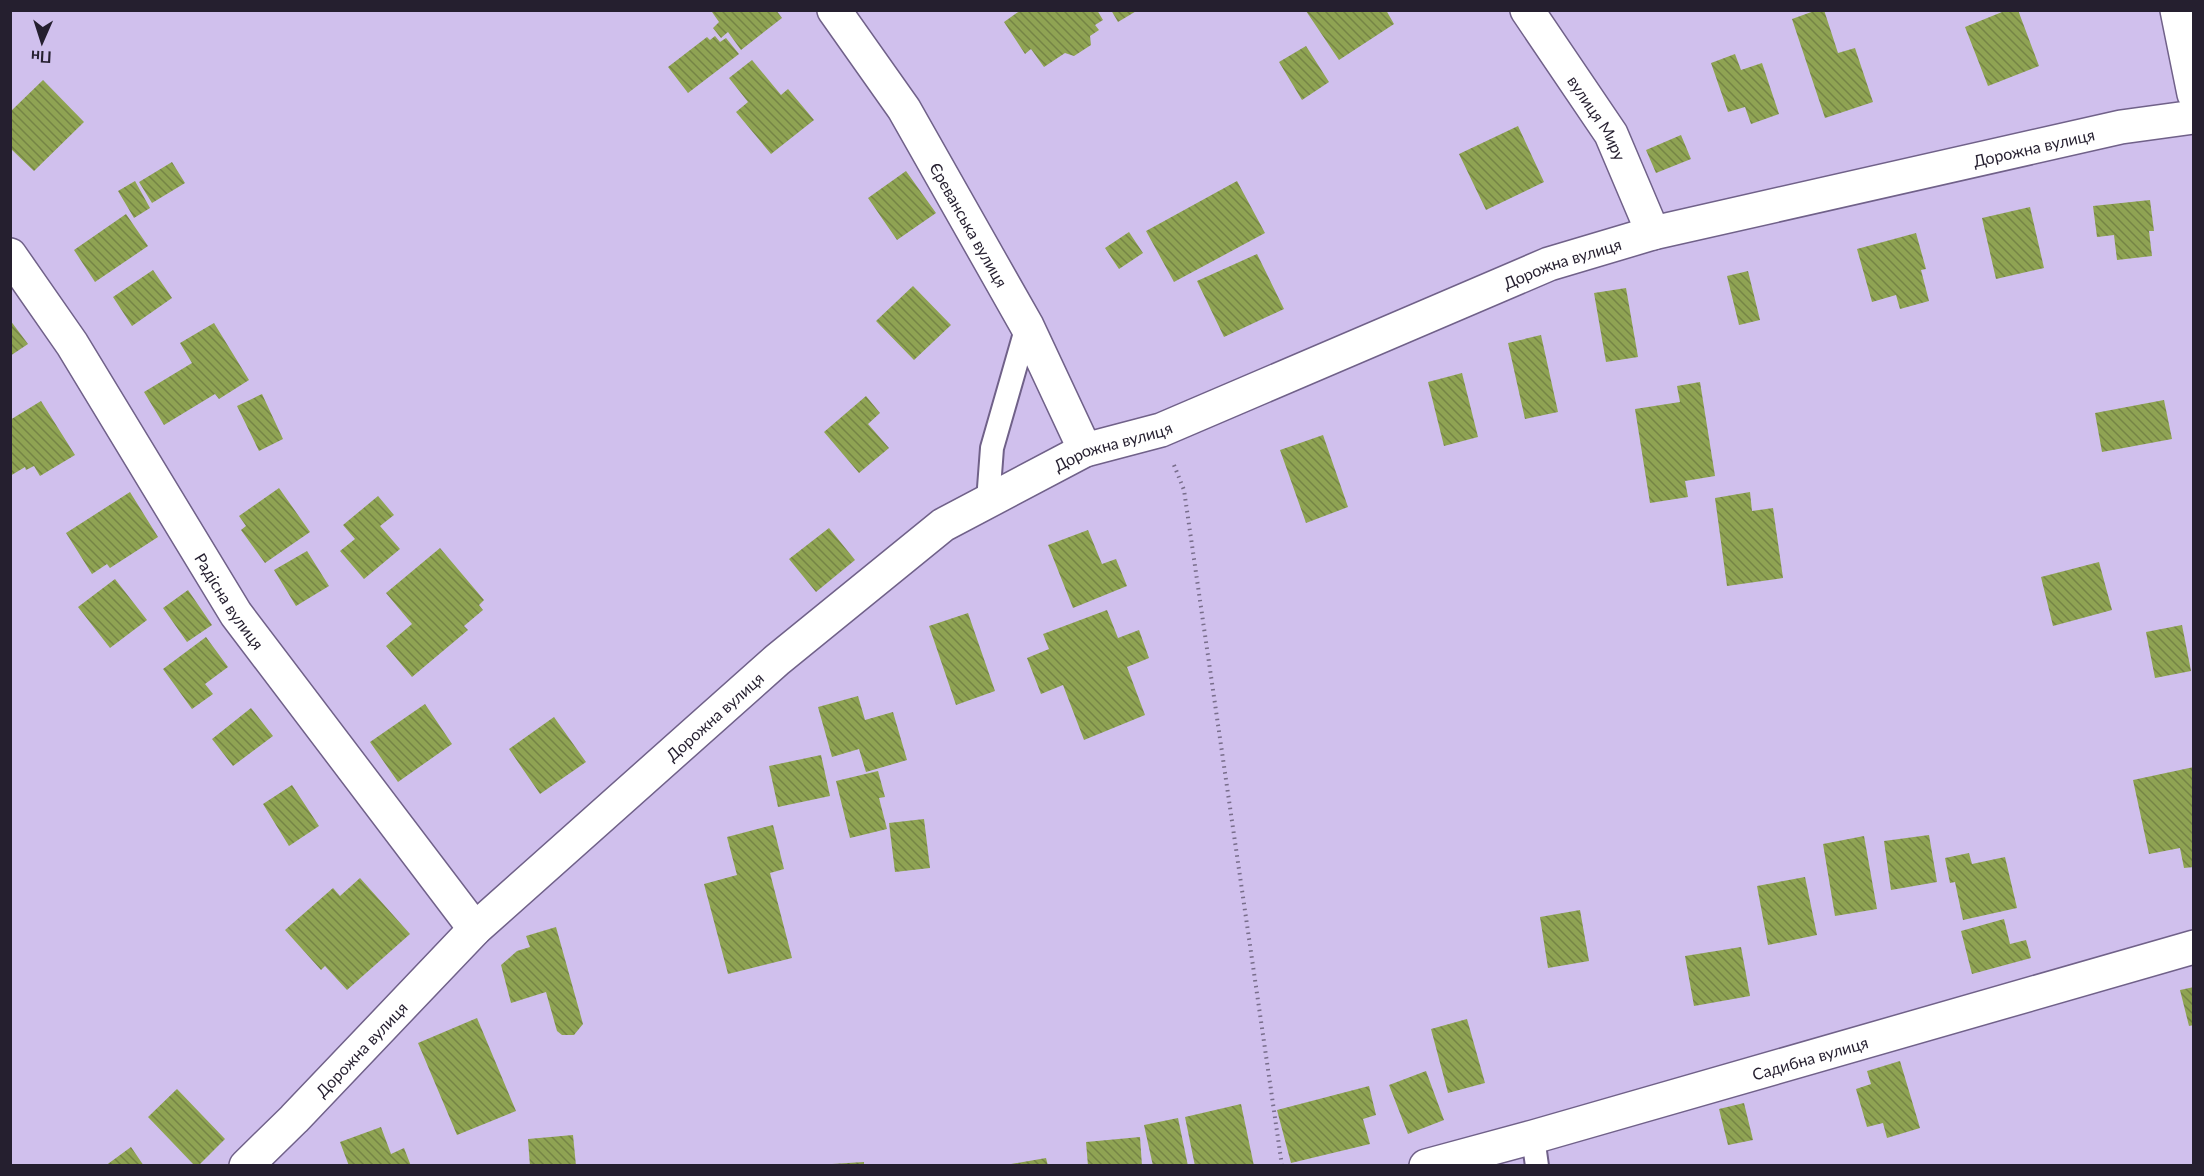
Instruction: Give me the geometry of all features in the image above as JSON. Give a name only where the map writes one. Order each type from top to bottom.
[{"type":"street","name":"Єреванська вулиця","points":[[834,10],[904,110],[1027,326],[1085,450]]},
{"type":"street","name":"вулиця Миру","points":[[1527,10],[1611,134],[1653,233]]},
{"type":"street","points":[[2177,10],[2193,94]]},
{"type":"street","name":"Дорожна вулиця","points":[[246,1166],[294,1119],[475,929],[777,660],[943,525],[1085,450],[1161,430],[1549,264],[1653,233],[2121,127],[2193,117]]},
{"type":"street","name":"Радісна вулиця","points":[[10,255],[72,344],[236,614],[475,929]]},
{"type":"street","name":"Садибна вулиця","points":[[1426,1166],[1535,1151],[2193,947]]},
{"type":"lane","points":[[988,501],[992,448],[1027,326]]},
{"type":"path","points":[[1161,430],[1184,490],[1282,1166]]},
{"type":"building","points":[[714,10],[776,10],[782,18],[741,50],[728,32],[721,38],[713,28],[719,22],[712,12]]},
{"type":"building","points":[[1021,10],[1097,10],[1103,20],[1095,25],[1099,30],[1090,36],[1091,45],[1074,56],[1065,53],[1044,67],[1031,49],[1025,54],[1004,22]]},
{"type":"building","points":[[1111,10],[1138,10],[1118,22]]},
{"type":"building","points":[[1386,10],[1394,24],[1339,60],[1306,11]]},
{"type":"building","points":[[1817,10],[1824,10],[1838,53],[1855,48],[1873,102],[1825,118],[1792,19]]},
{"type":"building","points":[[2007,10],[2018,10],[2039,66],[1988,86],[1965,27]]},
{"type":"building","points":[[715,36],[720,42],[726,38],[739,54],[688,93],[668,67],[707,37],[710,40]]},
{"type":"building","points":[[1306,46],[1329,82],[1302,100],[1279,62]]},
{"type":"building","points":[[1735,54],[1741,70],[1762,63],[1779,114],[1751,124],[1745,107],[1728,112],[1711,63]]},
{"type":"building","points":[[752,60],[781,95],[788,89],[814,120],[771,154],[736,112],[748,102],[729,78]]},
{"type":"building","points":[[43,80],[84,122],[34,171],[10,148],[10,112]]},
{"type":"building","points":[[1518,126],[1544,182],[1486,210],[1459,154]]},
{"type":"building","points":[[1681,135],[1691,159],[1656,173],[1646,150]]},
{"type":"building","points":[[172,162],[185,183],[152,203],[139,182]]},
{"type":"building","points":[[906,171],[936,213],[897,240],[868,198]]},
{"type":"building","points":[[135,181],[150,208],[134,218],[118,191]]},
{"type":"building","points":[[1237,181],[1265,233],[1174,282],[1146,231]]},
{"type":"building","points":[[2150,200],[2154,231],[2149,231],[2152,256],[2117,260],[2114,235],[2097,237],[2093,206]]},
{"type":"building","points":[[2030,207],[2044,268],[1996,279],[1982,218]]},
{"type":"building","points":[[126,214],[148,246],[95,282],[74,250]]},
{"type":"building","points":[[1129,232],[1143,253],[1119,269],[1105,248]]},
{"type":"building","points":[[1916,233],[1926,269],[1921,270],[1929,301],[1900,309],[1896,295],[1872,302],[1857,249]]},
{"type":"building","points":[[1257,254],[1284,309],[1224,337],[1197,281]]},
{"type":"building","points":[[153,270],[172,298],[132,326],[113,297]]},
{"type":"building","points":[[1748,271],[1760,320],[1739,325],[1727,276]]},
{"type":"building","points":[[913,286],[951,325],[914,360],[876,321]]},
{"type":"building","points":[[1626,288],[1638,357],[1606,362],[1594,293]]},
{"type":"building","points":[[10,320],[28,344],[10,356]]},
{"type":"building","points":[[214,323],[249,380],[219,399],[215,394],[164,425],[144,392],[192,363],[180,343]]},
{"type":"building","points":[[1541,335],[1558,412],[1525,419],[1508,343]]},
{"type":"building","points":[[1462,373],[1478,437],[1444,446],[1428,382]]},
{"type":"building","points":[[1700,382],[1715,476],[1685,481],[1688,497],[1650,503],[1635,409],[1680,402],[1677,386]]},
{"type":"building","points":[[262,394],[283,439],[259,451],[237,406]]},
{"type":"building","points":[[866,396],[880,413],[868,424],[889,448],[859,473],[824,432]]},
{"type":"building","points":[[2164,400],[2172,439],[2102,452],[2095,413]]},
{"type":"building","points":[[41,401],[75,455],[40,476],[34,466],[26,470],[25,467],[10,476],[10,420]]},
{"type":"building","points":[[1323,435],[1348,507],[1306,523],[1280,450]]},
{"type":"building","points":[[279,488],[310,532],[265,563],[241,530],[246,526],[239,516]]},
{"type":"building","points":[[130,492],[158,537],[110,568],[107,564],[92,574],[66,533]]},
{"type":"building","points":[[1750,492],[1752,511],[1773,508],[1783,578],[1727,586],[1715,498]]},
{"type":"building","points":[[378,496],[394,515],[380,526],[400,549],[364,579],[340,551],[355,539],[343,525]]},
{"type":"building","points":[[829,528],[855,560],[816,592],[789,559]]},
{"type":"building","points":[[1088,530],[1102,564],[1116,559],[1127,586],[1073,608],[1048,545]]},
{"type":"building","points":[[440,548],[484,600],[479,605],[483,610],[464,626],[468,630],[412,677],[386,646],[412,624],[386,593]]},
{"type":"building","points":[[307,551],[329,586],[296,606],[274,570]]},
{"type":"building","points":[[2099,562],[2112,610],[2053,626],[2041,577]]},
{"type":"building","points":[[115,579],[147,620],[110,648],[78,607]]},
{"type":"building","points":[[188,590],[212,625],[187,642],[163,608]]},
{"type":"building","points":[[1107,610],[1118,638],[1139,630],[1149,658],[1127,667],[1145,715],[1084,740],[1063,685],[1041,694],[1027,658],[1049,649],[1043,634]]},
{"type":"building","points":[[968,613],[995,691],[956,705],[929,626]]},
{"type":"building","points":[[2182,625],[2191,671],[2155,678],[2146,632]]},
{"type":"building","points":[[206,637],[228,667],[205,684],[213,694],[192,709],[163,669]]},
{"type":"building","points":[[858,696],[865,720],[893,712],[907,760],[866,772],[859,749],[832,757],[818,707]]},
{"type":"building","points":[[425,704],[452,744],[398,782],[370,742]]},
{"type":"building","points":[[251,708],[273,736],[233,766],[212,739]]},
{"type":"building","points":[[554,717],[586,762],[540,794],[509,749]]},
{"type":"building","points":[[821,755],[830,796],[778,807],[769,766]]},
{"type":"building","points":[[2194,767],[2194,867],[2184,868],[2180,848],[2149,854],[2133,780]]},
{"type":"building","points":[[878,771],[885,797],[879,798],[887,829],[850,838],[836,781]]},
{"type":"building","points":[[292,785],[319,826],[289,846],[263,804]]},
{"type":"building","points":[[924,819],[930,868],[895,872],[889,823]]},
{"type":"building","points":[[773,825],[784,869],[770,873],[792,958],[728,974],[704,884],[737,875],[727,837]]},
{"type":"building","points":[[1929,835],[1937,882],[1891,890],[1884,841]]},
{"type":"building","points":[[1864,836],[1877,909],[1835,916],[1823,844]]},
{"type":"building","points":[[1969,853],[1972,864],[2005,857],[2017,908],[1963,920],[1955,882],[1950,883],[1945,858]]},
{"type":"building","points":[[1805,877],[1817,935],[1768,945],[1757,886]]},
{"type":"building","points":[[360,878],[410,934],[347,990],[325,966],[321,970],[285,930],[333,888],[340,896]]},
{"type":"building","points":[[1580,910],[1589,961],[1548,968],[1540,917]]},
{"type":"building","points":[[2004,919],[2010,944],[2026,940],[2031,958],[1972,974],[1961,931]]},
{"type":"building","points":[[556,927],[583,1024],[574,1035],[562,1035],[557,1031],[546,992],[511,1003],[501,965],[517,951],[530,947],[526,936]]},
{"type":"building","points":[[1741,947],[1750,996],[1694,1006],[1685,956]]},
{"type":"building","points":[[2194,987],[2194,1025],[2189,1026],[2180,990]]},
{"type":"building","points":[[477,1018],[516,1111],[457,1135],[418,1043]]},
{"type":"building","points":[[1467,1019],[1485,1083],[1448,1093],[1431,1029]]},
{"type":"building","points":[[1900,1061],[1920,1128],[1887,1138],[1883,1123],[1867,1127],[1856,1089],[1871,1084],[1867,1071]]},
{"type":"building","points":[[1426,1071],[1444,1120],[1408,1134],[1389,1085]]},
{"type":"building","points":[[1369,1086],[1376,1115],[1363,1119],[1370,1144],[1291,1163],[1277,1110]]},
{"type":"building","points":[[177,1089],[225,1139],[198,1166],[195,1166],[148,1117]]},
{"type":"building","points":[[1744,1103],[1753,1140],[1728,1145],[1719,1109]]},
{"type":"building","points":[[1241,1104],[1254,1166],[1195,1166],[1185,1117]]},
{"type":"building","points":[[1178,1118],[1188,1166],[1153,1166],[1144,1125]]},
{"type":"building","points":[[381,1127],[391,1154],[404,1148],[411,1166],[349,1166],[340,1142]]},
{"type":"building","points":[[573,1135],[576,1166],[530,1166],[528,1139]]},
{"type":"building","points":[[1140,1137],[1142,1166],[1088,1166],[1086,1142]]},
{"type":"building","points":[[131,1147],[144,1166],[105,1166]]},
{"type":"building","points":[[1046,1158],[1048,1166],[1011,1166],[1011,1164]]},
{"type":"building","points":[[864,1162],[864,1166],[833,1166],[832,1164]]}]
